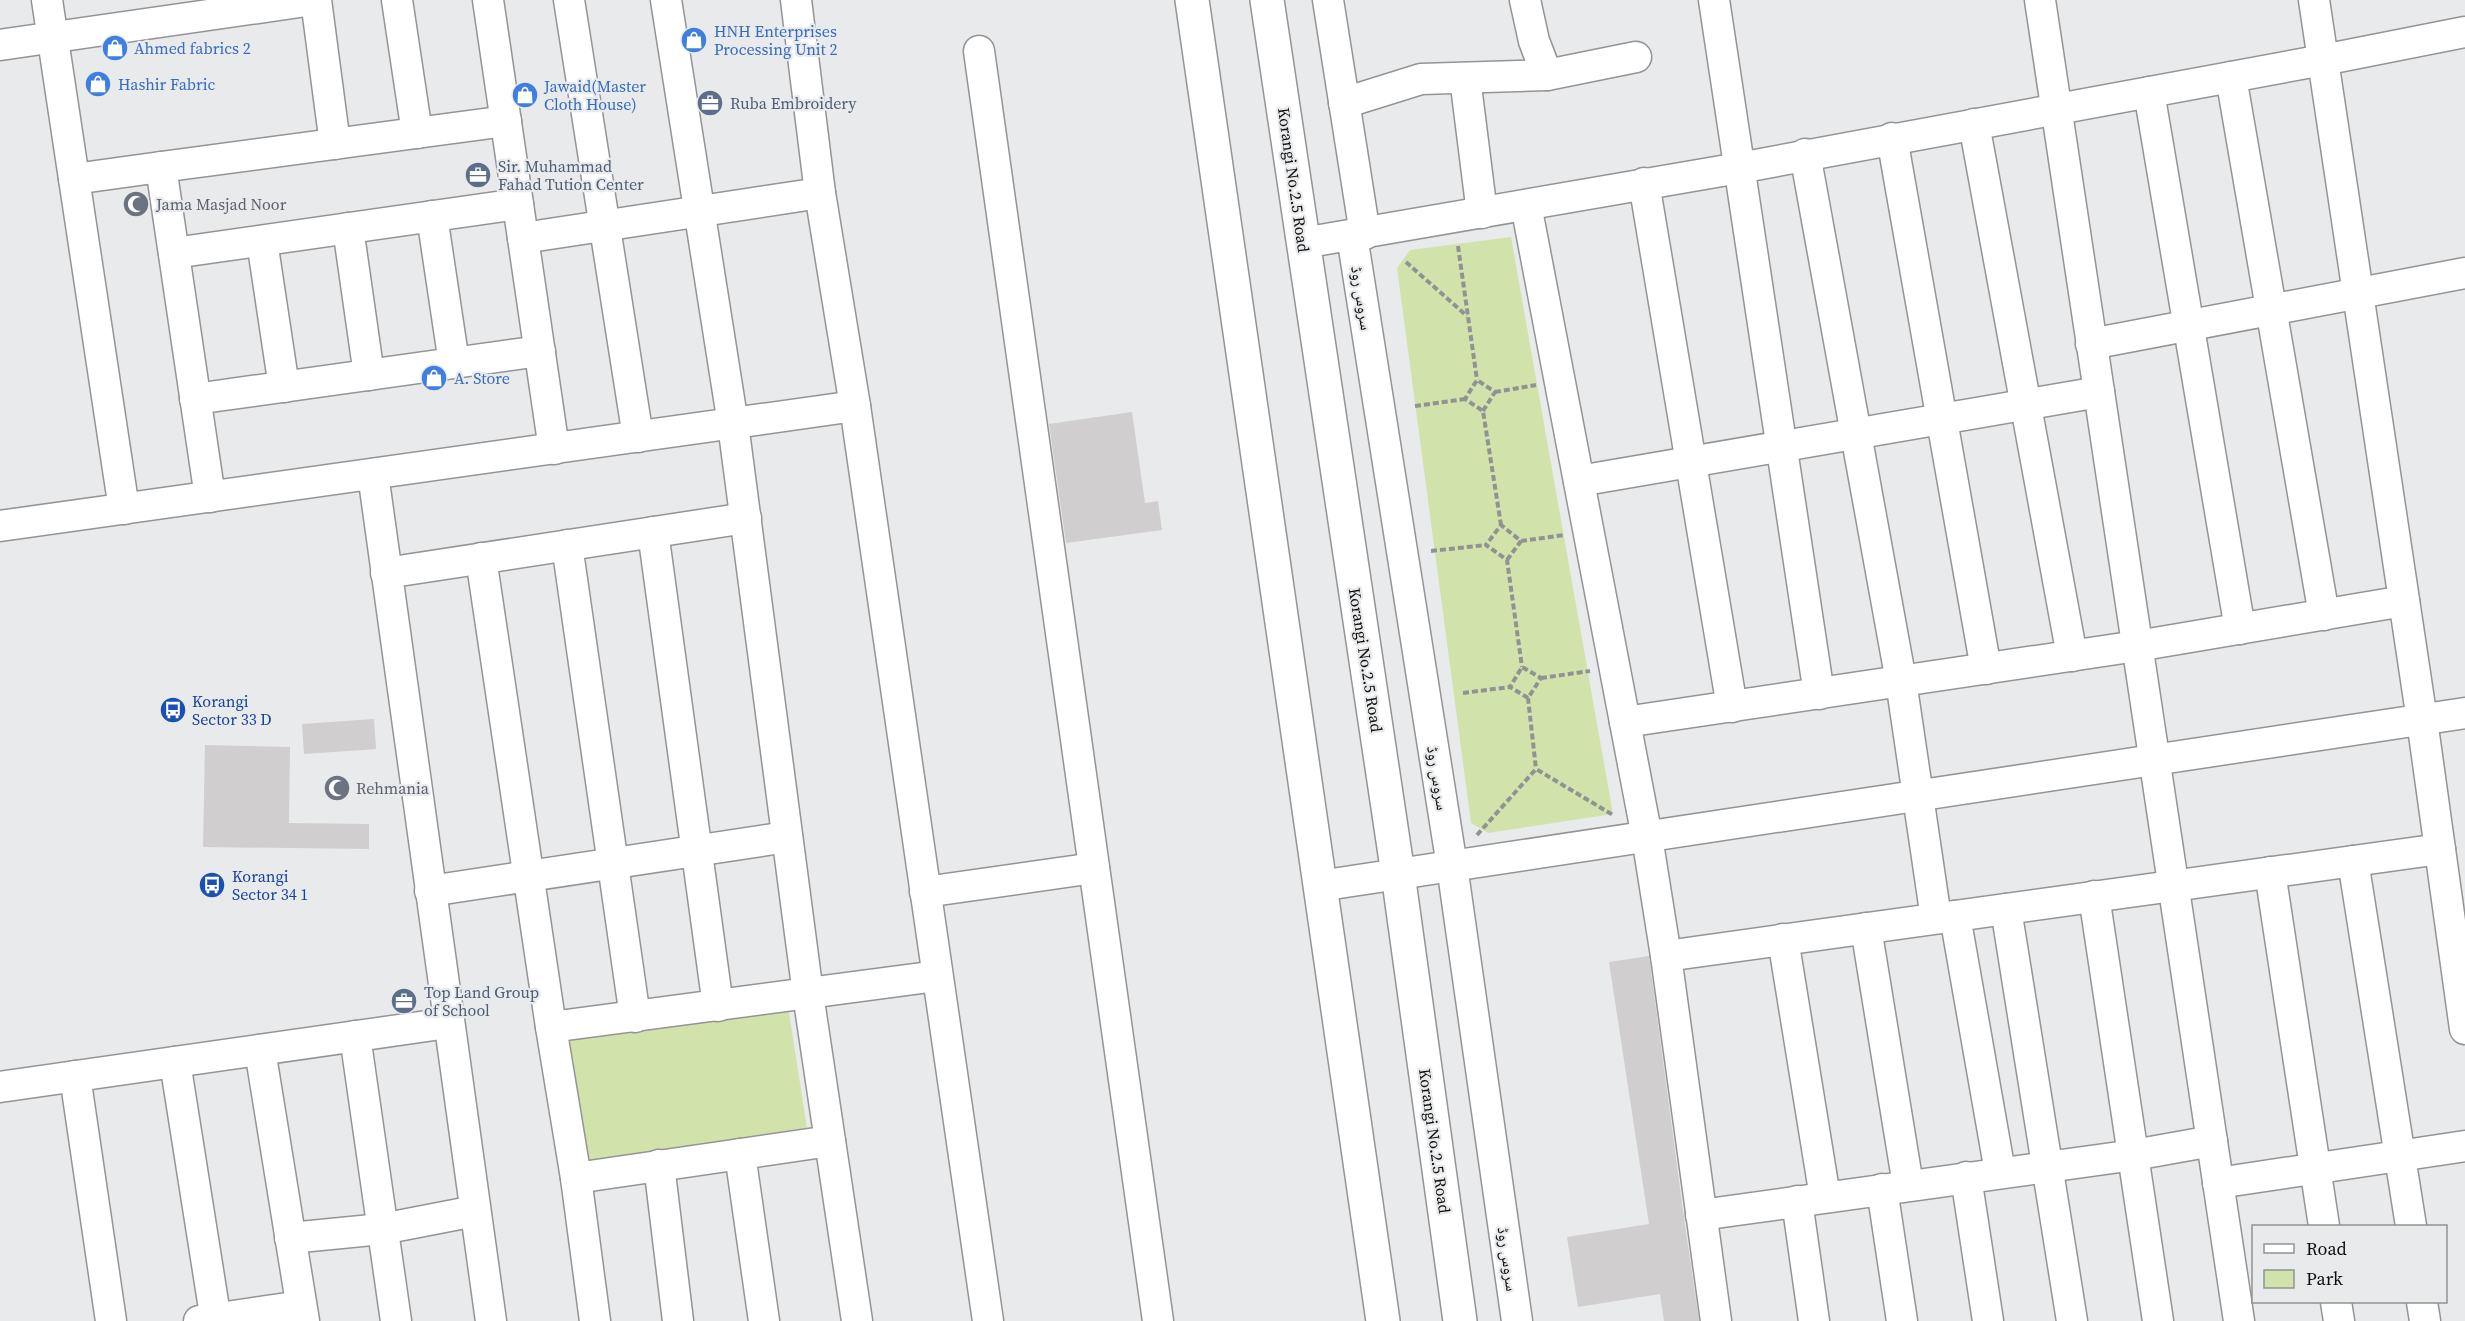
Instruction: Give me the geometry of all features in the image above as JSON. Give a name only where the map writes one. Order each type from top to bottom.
[{"type":"main road","points":[[1192,0],[1383,1321]]},
{"type":"main road","name":"Korangi No.2.5 Road","points":[[1267,0],[1398,874],[1460,1321]]},
{"type":"street","points":[[46,0],[124,509]]},
{"type":"street","points":[[0,45],[314,0],[335,144]]},
{"type":"street","points":[[397,0],[417,133]]},
{"type":"street","points":[[488,0],[554,448]]},
{"type":"street","points":[[570,0],[638,437]]},
{"type":"street","points":[[666,0],[733,424],[808,994],[857,1321]]},
{"type":"street","points":[[796,0],[820,194],[855,406],[988,1321]]},
{"type":"street","name":"سروس روڈ","points":[[1328,0],[1344,103],[1358,235],[1452,866],[1516,1321]]},
{"type":"street","points":[[1525,0],[1534,41],[1547,75]]},
{"type":"street","points":[[1714,0],[1819,694]]},
{"type":"street","points":[[2314,0],[2422,720],[2465,1029]]},
{"type":"street","points":[[2044,1],[2056,109],[2239,1321]]},
{"type":"street","points":[[1303,243],[1739,168],[2465,32]]},
{"type":"street","points":[[979,51],[1158,1321]]},
{"type":"street","points":[[1344,103],[1421,79],[1547,75],[1636,57]]},
{"type":"street","points":[[2231,77],[2324,615]]},
{"type":"street","points":[[1465,78],[1482,213]]},
{"type":"street","points":[[2149,92],[2240,629]]},
{"type":"street","points":[[74,179],[506,121]]},
{"type":"street","points":[[1974,124],[2072,656]]},
{"type":"street","points":[[1892,138],[1986,669]]},
{"type":"street","points":[[1805,154],[1901,681],[1918,796],[2000,1172]]},
{"type":"street","points":[[161,167],[210,497]]},
{"type":"street","points":[[1644,183],[1732,706]]},
{"type":"street","points":[[523,238],[820,194]]},
{"type":"street","points":[[174,253],[518,204]]},
{"type":"street","points":[[1526,205],[1647,837],[1666,956],[1716,1321]]},
{"type":"street","points":[[432,216],[454,363]]},
{"type":"street","points":[[348,228],[369,375]]},
{"type":"street","points":[[262,241],[284,387]]},
{"type":"street","points":[[2091,344],[2465,273]]},
{"type":"street","points":[[195,399],[540,351]]},
{"type":"street","points":[[1579,481],[2099,392]]},
{"type":"street","points":[[0,526],[855,406]]},
{"type":"street","points":[[373,474],[491,1321]]},
{"type":"street","points":[[386,573],[746,518]]},
{"type":"street","points":[[653,532],[718,1006]]},
{"type":"street","points":[[567,545],[635,1017]]},
{"type":"street","points":[[481,558],[551,1027],[576,1178],[595,1321]]},
{"type":"street","points":[[1625,723],[2137,646],[2404,601]]},
{"type":"street","points":[[1319,886],[2465,713]]},
{"type":"street","points":[[430,891],[787,837]]},
{"type":"street","points":[[1666,956],[2440,849]]},
{"type":"street","points":[[2353,861],[2411,1225]]},
{"type":"street","points":[[925,892],[1094,868]]},
{"type":"street","points":[[2270,872],[2324,1225]]},
{"type":"street","points":[[2094,896],[2158,1321]]},
{"type":"street","points":[[2006,909],[2072,1321]]},
{"type":"street","points":[[1866,928],[1895,1187],[1902,1321]]},
{"type":"street","points":[[1783,939],[1811,1199],[1814,1321]]},
{"type":"street","points":[[551,1027],[937,976]]},
{"type":"street","points":[[0,1087],[448,1023]]},
{"type":"street","points":[[355,1036],[396,1321]]},
{"type":"street","points":[[175,1062],[210,1320],[303,1314],[260,1050]]},
{"type":"street","points":[[75,1076],[111,1321]]},
{"type":"street","points":[[576,1178],[830,1141]]},
{"type":"street","points":[[1701,1215],[2134,1155],[2212,1141]]},
{"type":"street","points":[[2218,1183],[2465,1146]]},
{"type":"street","points":[[740,1154],[764,1321]]},
{"type":"street","points":[[659,1165],[678,1321]]},
{"type":"street","points":[[1966,1177],[1989,1321]]},
{"type":"street","points":[[290,1238],[382,1229],[475,1211]]},
{"type":"street","points":[[2336,1303],[2339,1321]]},
{"type":"street","points":[[2422,1303],[2425,1321]]},
{"type":"path","points":[[1458,246],[1477,380],[1465,399]]},
{"type":"path","points":[[1406,262],[1468,316]]},
{"type":"path","points":[[1477,380],[1495,392],[1537,385]]},
{"type":"path","points":[[1495,392],[1483,411],[1501,525],[1521,541]]},
{"type":"path","points":[[1415,406],[1465,399],[1483,411]]},
{"type":"path","points":[[1486,545],[1501,525]]},
{"type":"path","points":[[1510,687],[1522,667],[1507,560],[1521,541],[1564,535]]},
{"type":"path","points":[[1431,551],[1486,545],[1507,560]]},
{"type":"path","points":[[1522,667],[1541,678],[1594,670]]},
{"type":"path","points":[[1476,835],[1536,769],[1528,698],[1541,678]]},
{"type":"path","points":[[1463,693],[1510,687],[1528,698]]},
{"type":"path","points":[[1536,769],[1616,817]]},
{"type":"green space","points":[[1511,237],[1613,814],[1488,833],[1471,823],[1397,268],[1410,250]]},
{"type":"green space","points":[[788,1006],[807,1128],[582,1162],[564,1039]]},
{"type":"building","points":[[1132,412],[1145,503],[1158,501],[1162,530],[1066,543],[1049,424]]},
{"type":"building","points":[[374,719],[376,749],[304,754],[302,724]]},
{"type":"building","points":[[205,745],[290,747],[289,823],[369,824],[369,849],[203,847]]},
{"type":"building","points":[[1649,956],[1699,1321],[1664,1321],[1660,1294],[1578,1307],[1567,1237],[1649,1224],[1609,962]]},
{"type":"place","name":"HNH Enterprises Processing Unit 2","points":[[694,40]]},
{"type":"place","name":"Ahmed fabrics 2","points":[[115,48]]},
{"type":"place","name":"Hashir Fabric","points":[[98,84]]},
{"type":"place","name":"Jawaid(Master Cloth House)","points":[[525,95]]},
{"type":"place","name":"Ruba Embroidery","points":[[710,103]]},
{"type":"place","name":"Sir. Muhammad Fahad Tution Center","points":[[478,175]]},
{"type":"place","name":"Jama Masjad Noor","points":[[136,204]]},
{"type":"place","name":"A. Store","points":[[434,378]]},
{"type":"place","name":"Korangi Sector 33 D","points":[[173,710]]},
{"type":"place","name":"Rehmania","points":[[337,788]]},
{"type":"place","name":"Korangi Sector 34 1","points":[[212,885]]},
{"type":"place","name":"Top Land Group of School","points":[[404,1001]]}]
